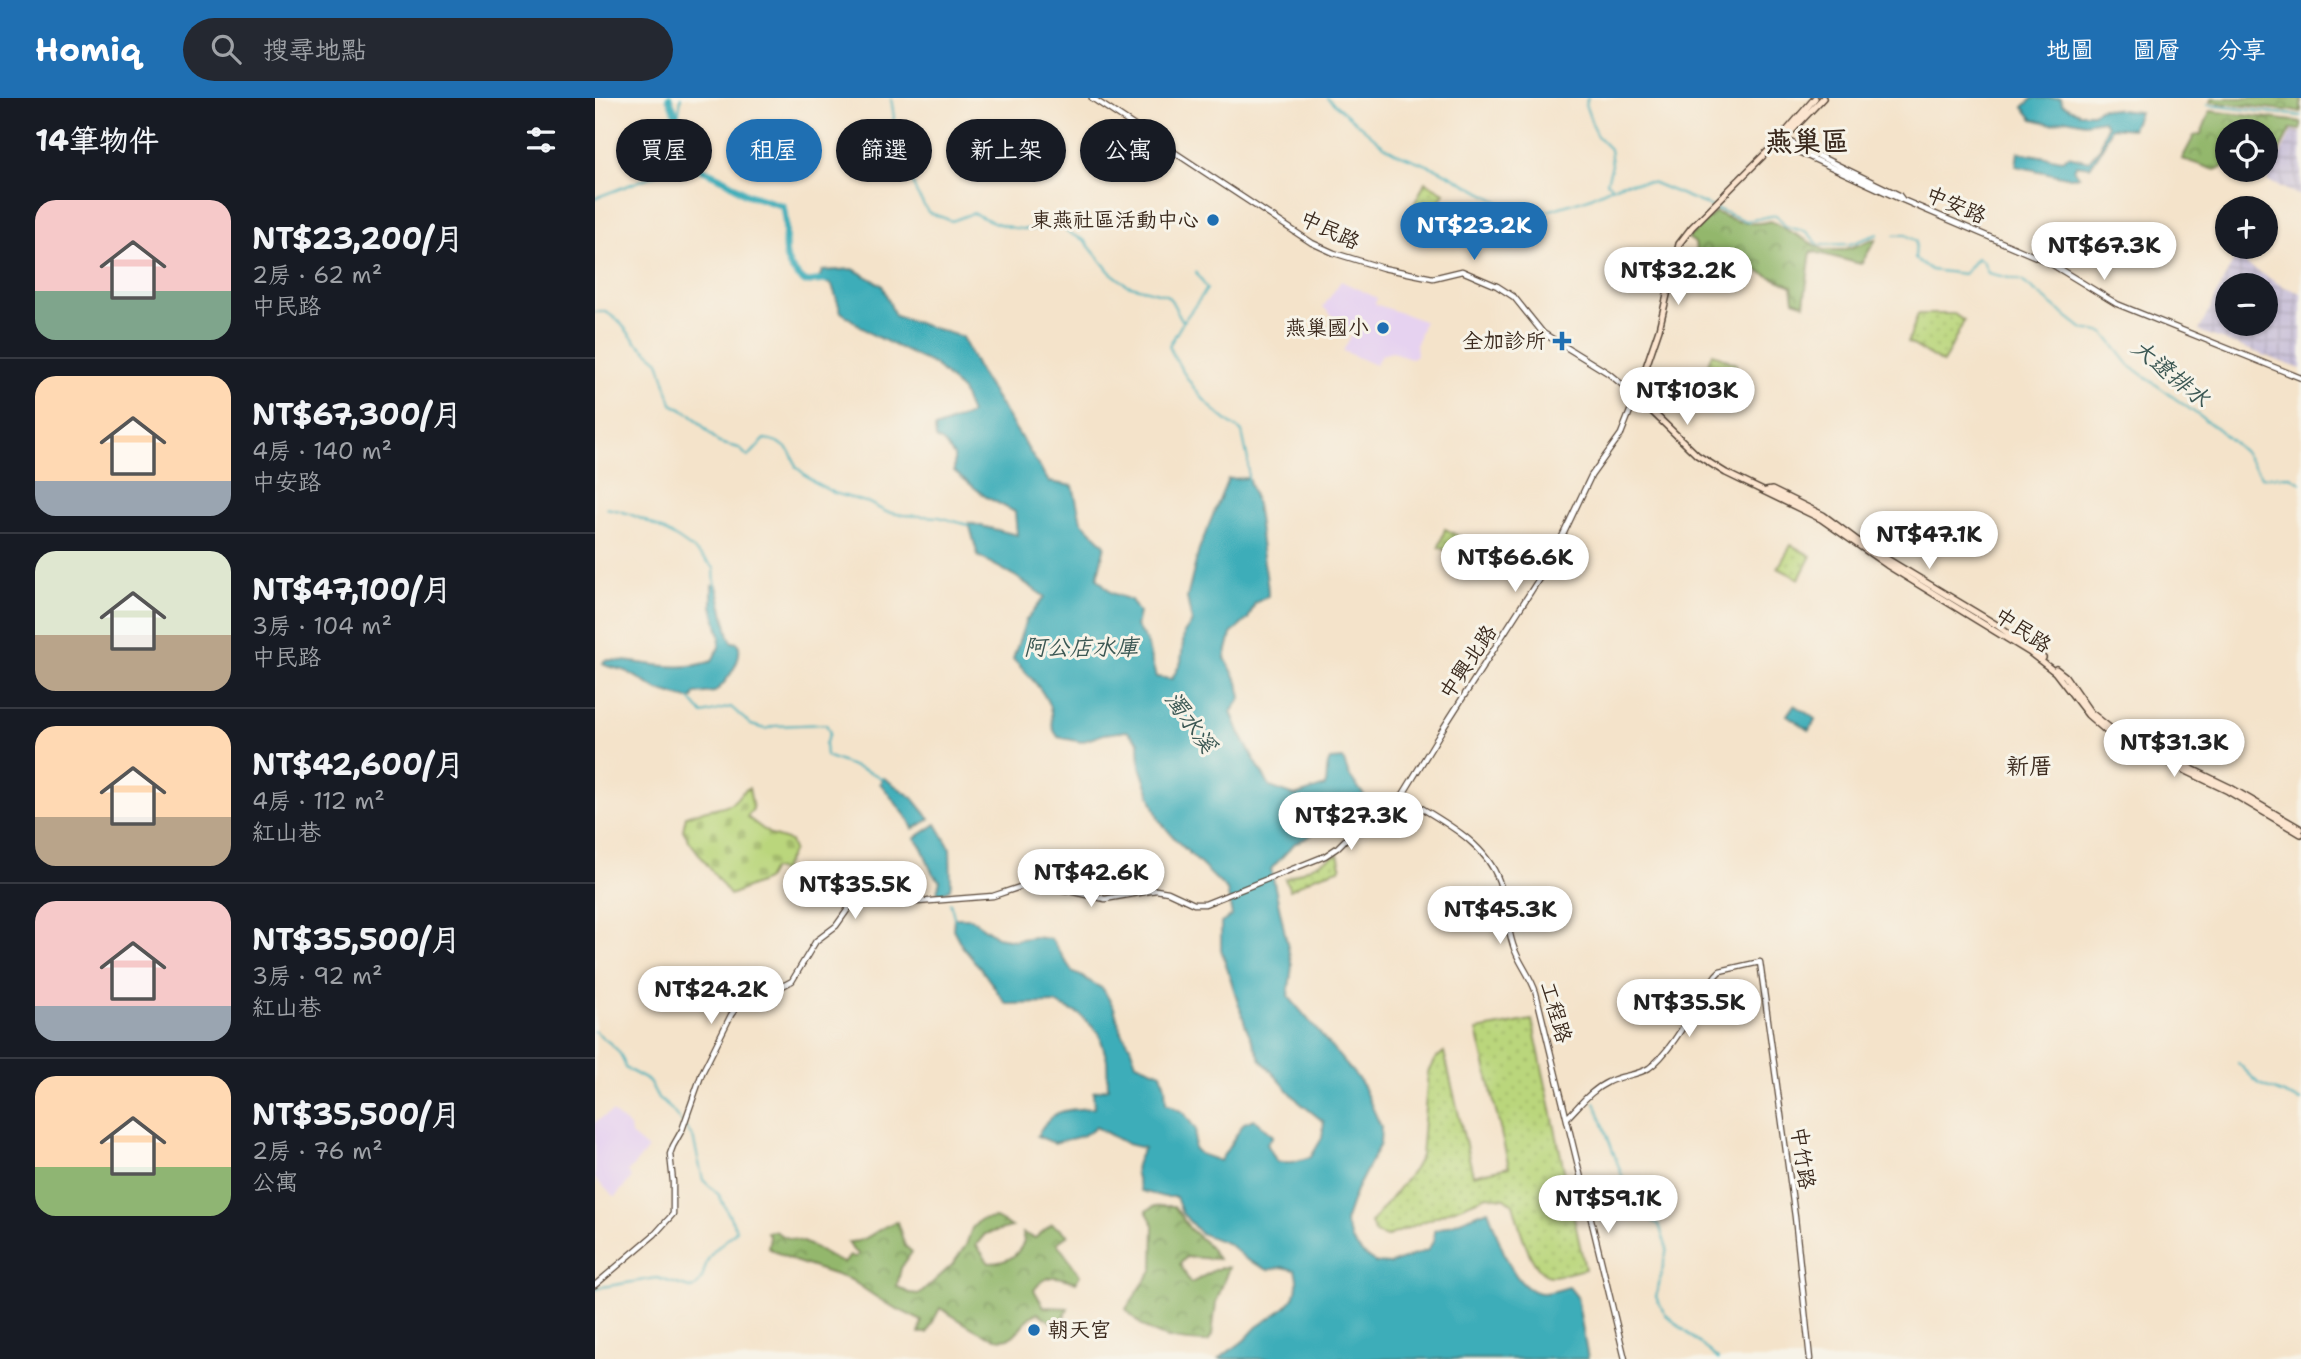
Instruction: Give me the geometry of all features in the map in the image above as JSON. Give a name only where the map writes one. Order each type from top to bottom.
[{"type":"main road","points":[[1780,139],[1815,98]]},
{"type":"main road","points":[[1636,396],[1659,328],[1678,248],[1707,211],[1823,98]]},
{"type":"main road","name":"中民路","points":[[1636,396],[1697,455],[1726,473],[1821,519],[1887,565],[2029,652],[2055,672],[2094,721],[2111,735],[2228,791],[2301,832]]},
{"type":"main road","name":"中民路","points":[[1766,491],[1772,490],[1823,515],[1880,556],[2032,648],[2064,676],[2090,712],[2115,732],[2229,787],[2301,832]]},
{"type":"street","name":"中民路","points":[[1092,98],[1312,243],[1334,253],[1383,268],[1433,278],[1462,271],[1497,286],[1514,297],[1543,333],[1608,373],[1636,396]]},
{"type":"street","name":"中安路","points":[[1780,139],[1903,199],[2047,262],[2117,304],[2301,378]]},
{"type":"street","name":"中興北路","points":[[1402,796],[1551,560],[1591,476],[1621,434],[1636,396]]},
{"type":"street","points":[[595,1285],[655,1234],[673,1214],[670,1154],[702,1073],[739,1003],[753,993],[786,985],[799,974],[816,941],[836,926],[846,909],[859,899],[874,896],[916,902],[949,900],[1000,895],[1032,883],[1044,883],[1105,899],[1156,890],[1168,892],[1194,904],[1205,904],[1325,856],[1365,820],[1402,796]]},
{"type":"street","name":"工程路","points":[[1402,796],[1467,838],[1495,872],[1515,951],[1531,978],[1536,993],[1625,1359]]},
{"type":"street","name":"中竹路","points":[[1567,1118],[1577,1106],[1607,1082],[1641,1072],[1654,1064],[1720,971],[1760,962],[1795,1217],[1810,1359]]},
{"type":"shaded area","points":[[2292,131],[2301,132],[2301,196],[2269,182],[2278,182],[2278,159]]},
{"type":"shaded area","points":[[2234,259],[2261,273],[2227,273]]},
{"type":"shaded area","name":"燕巢國小","points":[[1341,281],[1377,298],[1375,304],[1424,321],[1414,357],[1392,352],[1381,355],[1375,365],[1343,351],[1352,334],[1323,307]]},
{"type":"shaded area","points":[[2278,284],[2301,293],[2301,369],[2199,331],[2215,298],[2215,336],[2278,336]]},
{"type":"shaded area","points":[[612,1112],[630,1127],[631,1135],[648,1149],[628,1172],[632,1178],[615,1197],[595,1179],[595,1122]]},
{"type":"green space","points":[[2212,98],[2301,98],[2301,112],[2210,102]]},
{"type":"green space","points":[[2210,111],[2276,119],[2215,119],[2215,170],[2182,159],[2194,136],[2201,134]]},
{"type":"green space","points":[[2278,119],[2301,122],[2301,130],[2291,129],[2278,154]]},
{"type":"green space","points":[[1425,182],[1444,193],[1432,215],[1414,205]]},
{"type":"green space","points":[[1715,212],[1742,222],[1771,221],[1824,250],[1843,250],[1876,239],[1861,264],[1811,251],[1804,304],[1794,300],[1792,286],[1758,271],[1738,278],[1698,261],[1695,243],[1688,238]]},
{"type":"green space","points":[[1918,314],[1954,314],[1964,321],[1943,363],[1908,342]]},
{"type":"green space","points":[[1712,353],[1736,364],[1724,388],[1703,378]]},
{"type":"green space","points":[[1445,529],[1477,545],[1469,562],[1439,547]]},
{"type":"green space","points":[[1791,545],[1811,556],[1799,579],[1778,568]]},
{"type":"green space","points":[[749,788],[753,809],[747,817],[771,835],[790,841],[793,850],[782,871],[772,869],[766,880],[730,895],[683,830],[686,816],[727,805]]},
{"type":"green space","points":[[1338,854],[1341,866],[1339,869],[1314,877],[1290,890],[1285,879]]},
{"type":"green space","points":[[1532,1020],[1585,1269],[1551,1276],[1537,1267],[1526,1246],[1513,1204],[1505,1198],[1487,1196],[1386,1237],[1375,1233],[1371,1223],[1414,1169],[1421,1156],[1428,1072],[1435,1059],[1444,1052],[1473,1175],[1509,1167],[1477,1030]]},
{"type":"green space","points":[[1155,1206],[1174,1206],[1190,1229],[1209,1246],[1218,1259],[1186,1257],[1180,1264],[1190,1283],[1218,1269],[1229,1267],[1216,1303],[1212,1335],[1208,1342],[1183,1341],[1153,1332],[1126,1309],[1153,1269],[1154,1225],[1146,1211]]},
{"type":"green space","points":[[996,1218],[1012,1227],[985,1234],[976,1245],[989,1263],[1001,1262],[1018,1252],[1024,1242],[1022,1233],[1035,1238],[1052,1224],[1068,1235],[1057,1243],[1080,1275],[1076,1282],[1053,1277],[1044,1280],[1034,1290],[1044,1307],[1068,1308],[1059,1327],[1038,1313],[1026,1320],[1014,1335],[1007,1339],[998,1338],[977,1330],[940,1308],[927,1333],[919,1333],[922,1321],[885,1303],[851,1280],[794,1261],[768,1248],[770,1238],[767,1232],[775,1231],[844,1263],[850,1256],[856,1257],[859,1254],[848,1242],[862,1240],[897,1222],[905,1246],[912,1252],[901,1268],[897,1286],[909,1293],[920,1294],[952,1265],[966,1245],[972,1228],[980,1220]]},
{"type":"water","points":[[2033,98],[2061,98],[2062,104],[2079,113],[2093,113],[2101,108],[2139,112],[2132,129],[2111,127],[2107,139],[2090,167],[2076,165],[2074,170],[2079,176],[2071,178],[2016,166],[2018,152],[2062,160],[2068,156],[2089,161],[2100,148],[2107,125],[2103,120],[2085,123],[2066,119],[2052,124],[2033,119],[2023,107]]},
{"type":"water","name":"阿公店水庫","points":[[853,269],[882,285],[895,316],[962,337],[980,373],[1049,482],[1073,486],[1081,521],[1105,545],[1097,578],[1112,593],[1131,600],[1139,613],[1136,626],[1146,641],[1156,677],[1172,679],[1181,662],[1184,633],[1192,622],[1187,598],[1199,549],[1228,479],[1248,478],[1257,508],[1268,596],[1255,603],[1248,619],[1231,634],[1225,658],[1238,682],[1241,698],[1231,712],[1240,734],[1270,787],[1295,796],[1325,786],[1330,760],[1343,759],[1349,775],[1366,798],[1340,810],[1309,837],[1295,843],[1271,869],[1292,966],[1288,996],[1361,1082],[1381,1127],[1380,1144],[1356,1190],[1345,1222],[1352,1241],[1375,1263],[1390,1264],[1428,1250],[1434,1240],[1434,1231],[1488,1210],[1507,1260],[1522,1283],[1531,1290],[1542,1293],[1569,1287],[1577,1297],[1588,1359],[1219,1359],[1288,1304],[1296,1290],[1295,1270],[1282,1267],[1268,1270],[1247,1260],[1229,1244],[1200,1233],[1182,1213],[1176,1197],[1141,1191],[1135,1168],[1144,1148],[1127,1144],[1096,1127],[1081,1136],[1054,1143],[1037,1136],[1048,1120],[1060,1112],[1094,1108],[1093,1092],[1108,1088],[1107,1060],[1099,1033],[1079,1014],[1055,1003],[1006,1004],[962,946],[953,929],[954,918],[970,918],[997,937],[1014,940],[1034,937],[1051,939],[1072,971],[1103,989],[1114,1008],[1136,1063],[1161,1073],[1166,1103],[1184,1113],[1196,1130],[1194,1148],[1200,1154],[1220,1161],[1244,1123],[1254,1119],[1273,1136],[1267,1144],[1277,1162],[1293,1162],[1311,1157],[1322,1138],[1324,1122],[1299,1102],[1261,1060],[1246,1027],[1221,949],[1221,923],[1232,916],[1227,890],[1159,820],[1140,767],[1139,742],[1127,731],[1104,734],[1081,742],[1058,737],[1046,698],[1013,659],[1026,620],[1045,597],[1015,576],[978,556],[969,523],[1017,535],[1015,512],[986,497],[954,471],[954,456],[944,443],[936,438],[935,428],[971,414],[962,391],[935,365],[871,334],[841,312],[832,285],[819,279],[822,271]]},
{"type":"water","points":[[712,585],[717,586],[729,636],[732,642],[738,643],[739,650],[733,670],[715,692],[695,694],[688,699],[658,690],[626,671],[603,663],[605,660],[686,666],[712,661],[719,647],[720,636],[712,606]]},
{"type":"water","points":[[1794,705],[1816,719],[1809,730],[1787,715]]},
{"type":"water","points":[[884,778],[913,798],[930,819],[913,829],[880,783]]},
{"type":"water","points":[[936,824],[950,848],[950,889],[941,894],[937,891],[940,881],[931,871],[915,838]]},
{"type":"waterway","name":"濁水溪","points":[[669,98],[678,119],[679,142],[688,163],[725,180],[746,194],[783,206],[785,248],[789,264],[805,282],[826,280]]},
{"type":"waterway","points":[[678,119],[681,98]]},
{"type":"waterway","points":[[891,98],[894,117],[891,129],[917,194],[928,212],[952,221],[973,213],[993,222],[1024,229],[1045,228],[1056,224],[1084,240],[1110,272],[1127,285],[1166,295],[1171,300],[1183,322],[1169,346],[1180,368],[1202,397],[1242,432],[1248,460],[1248,480]]},
{"type":"waterway","points":[[1327,98],[1384,146],[1440,170],[1507,206],[1510,210],[1511,226],[1517,231],[1531,227],[1544,212],[1589,198],[1612,187]]},
{"type":"waterway","name":"大遼排水","points":[[1588,98],[1585,104],[1596,135],[1610,149],[1612,165],[1607,182],[1612,187],[1624,183],[1651,182],[1746,221],[1776,215],[1785,226],[1807,232],[1819,245],[1850,244],[1878,234]]},
{"type":"waterway","points":[[2208,105],[2301,116]]},
{"type":"waterway","points":[[595,198],[637,182]]},
{"type":"waterway","name":"大遼排水","points":[[1894,235],[1906,235],[1916,241],[1915,259],[1931,270],[1964,274],[1977,258],[1983,261],[1988,273],[2022,281],[2083,329],[2104,333],[2130,366],[2219,430],[2244,452],[2262,477],[2289,476],[2301,483]]},
{"type":"waterway","points":[[1183,322],[1207,289],[1196,272]]},
{"type":"waterway","points":[[595,312],[606,312],[618,320],[636,342],[659,361],[672,404],[692,415],[719,443],[739,448],[748,457],[765,439],[771,440],[789,452],[796,467],[814,482],[834,493],[869,503],[886,512],[939,517],[972,526]]},
{"type":"waterway","points":[[606,508],[634,516],[679,539],[714,568],[715,588]]},
{"type":"waterway","points":[[690,699],[703,714],[731,707],[751,725],[766,729],[774,726],[826,724],[830,733],[825,744],[826,756],[884,780]]},
{"type":"waterway","points":[[950,902],[955,920]]},
{"type":"waterway","points":[[595,1031],[618,1051],[625,1068],[649,1081],[658,1098],[671,1109],[693,1137],[703,1180],[719,1195],[736,1229],[711,1254],[702,1279],[693,1289],[657,1278],[595,1290]]},
{"type":"waterway","points":[[2238,1063],[2259,1084],[2301,1101]]},
{"type":"waterway","points":[[1595,1102],[1635,1211],[1659,1225],[1667,1249],[1656,1297],[1665,1314],[1718,1359]]},
{"type":"place","name":"東燕社區活動中心","points":[[1213,220]]},
{"type":"place","name":"燕巢國小","points":[[1383,328]]},
{"type":"place","name":"全加診所","points":[[1562,341]]},
{"type":"place","name":"朝天宮","points":[[1034,1330]]},
{"type":"district","name":"燕巢區","points":[[1807,141]]},
{"type":"district","name":"新厝","points":[[2029,766]]}]
